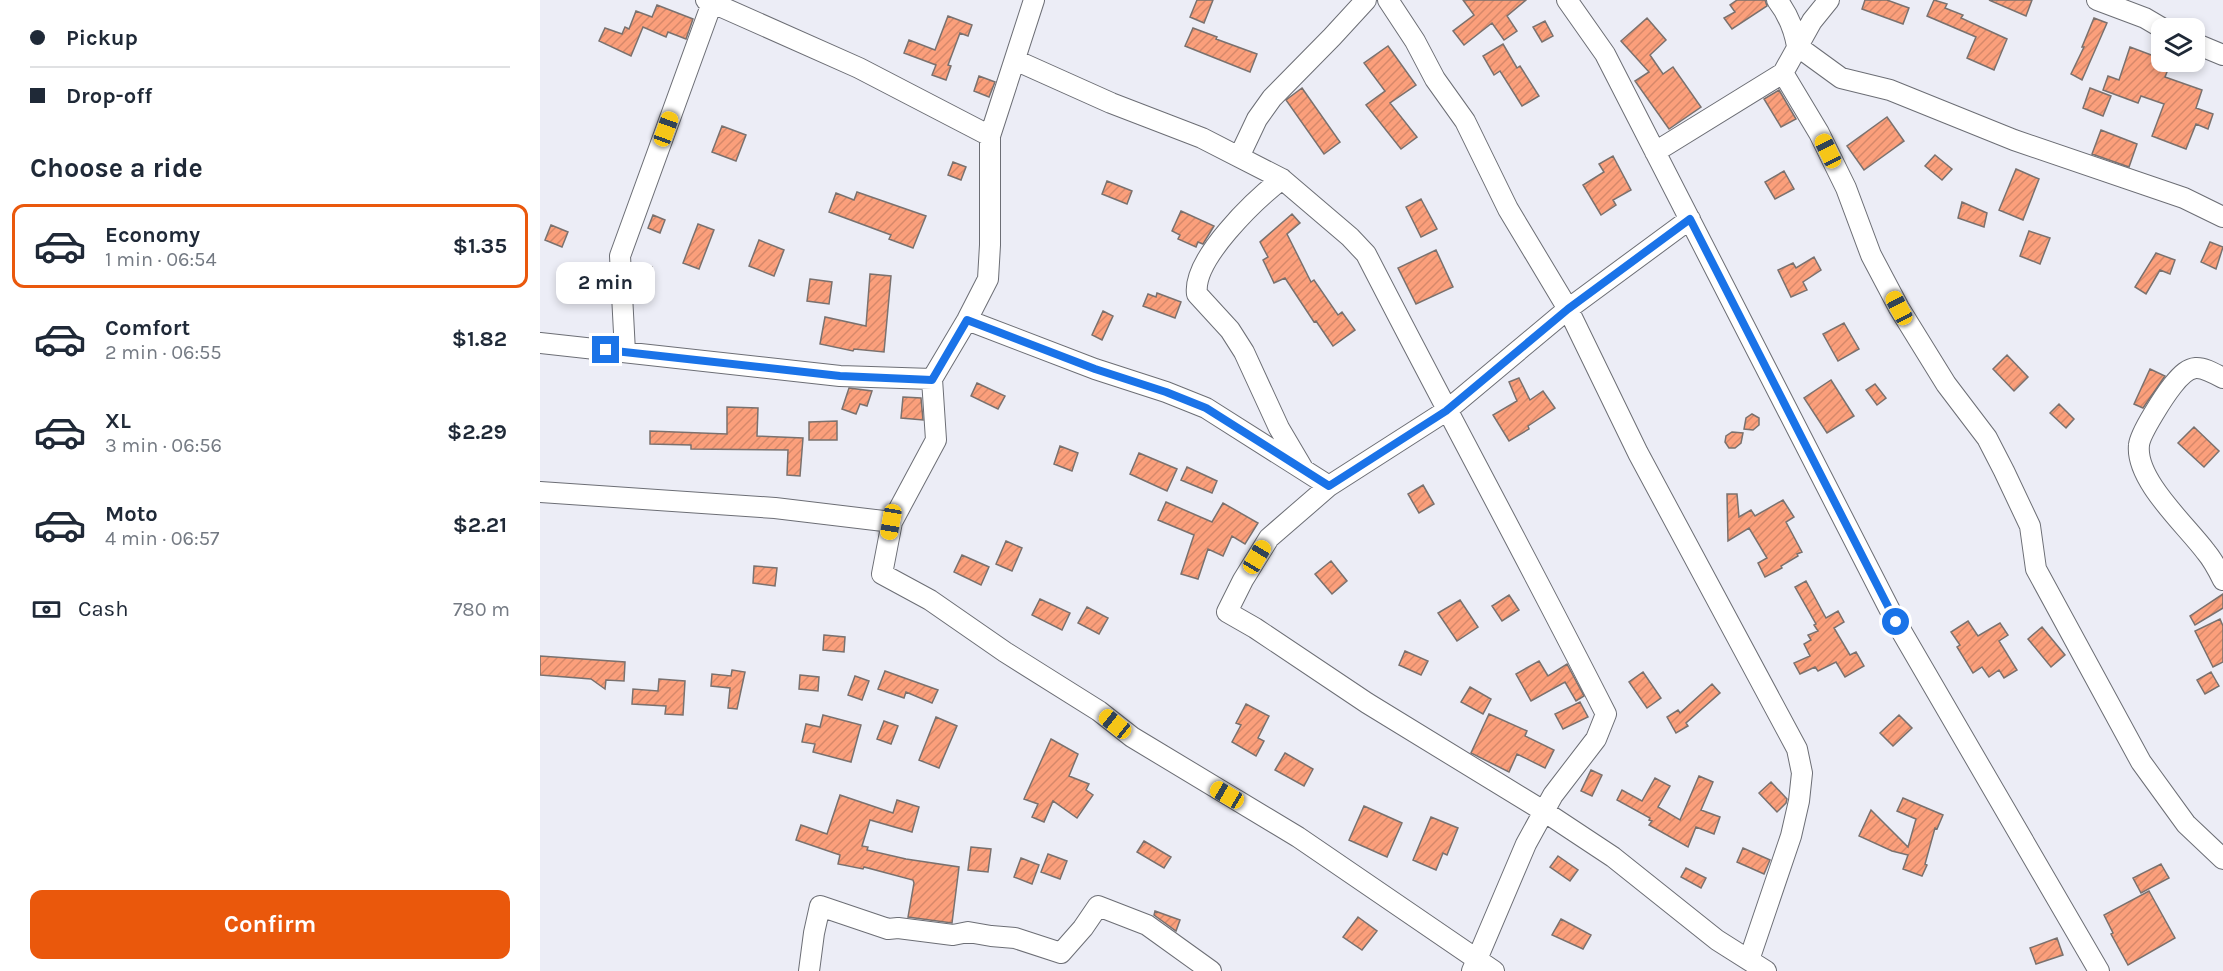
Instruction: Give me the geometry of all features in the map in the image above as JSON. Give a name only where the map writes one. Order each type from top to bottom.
[{"type":"street","points":[[1034,0],[990,136],[988,279],[932,380],[936,440],[891,522],[882,574],[930,600],[1005,652],[1099,711],[1165,759],[1298,837],[1475,965],[1494,971]]},
{"type":"street","points":[[1239,157],[1257,119],[1272,98],[1366,0]]},
{"type":"street","points":[[1388,0],[1415,41],[1435,79],[1465,121],[1508,208],[1568,309],[1638,453],[1797,749],[1802,773],[1799,801],[1791,836],[1749,960]]},
{"type":"street","points":[[1567,0],[1605,54],[1896,622],[2100,971]]},
{"type":"street","points":[[1778,0],[1789,18],[1797,46],[1841,78],[1890,90],[2014,140],[2184,198],[2223,217]]},
{"type":"street","points":[[1655,152],[1783,73],[1812,21],[1829,0]]},
{"type":"street","points":[[2097,0],[2151,22]]},
{"type":"street","points":[[625,352],[620,256],[710,1],[859,68],[990,136]]},
{"type":"street","points":[[2205,48],[2223,55]]},
{"type":"street","points":[[1015,60],[1111,103],[1171,125],[1282,179],[1350,237],[1366,254],[1446,411],[1539,581],[1606,714],[1596,739],[1553,795],[1526,844],[1475,965]]},
{"type":"street","points":[[1783,73],[1819,133],[1846,188],[1872,255],[1899,308],[1946,384],[1987,438],[2031,526],[2036,569],[2141,762],[2186,824],[2201,841],[2223,859]]},
{"type":"street","points":[[1282,179],[1262,195],[1228,230],[1204,269],[1196,288],[1197,294],[1230,330],[1244,352],[1279,428],[1305,472]]},
{"type":"street","points":[[1690,219],[1568,309],[1446,411],[1329,486],[1269,538],[1243,580],[1227,612],[1274,640],[1367,703],[1545,812],[1613,857],[1717,940],[1766,971]]},
{"type":"street","points":[[967,320],[1206,408],[1329,486]]},
{"type":"street","points":[[540,343],[840,376],[932,380]]},
{"type":"street","points":[[2223,378],[2207,369],[2194,367],[2183,372],[2161,399],[2139,444],[2143,472],[2168,507],[2208,553],[2223,580]]},
{"type":"street","points":[[540,492],[775,508],[891,522]]},
{"type":"street","points":[[808,971],[820,906],[888,929],[898,928],[953,935],[968,932],[1015,938],[1061,953],[1083,928],[1098,906],[1147,925],[1211,971]]},
{"type":"building","points":[[1197,0],[1213,0],[1204,23],[1190,17]]},
{"type":"building","points":[[1463,0],[1526,0],[1507,16],[1517,31],[1504,40],[1492,23],[1464,45],[1453,31],[1474,15]]},
{"type":"building","points":[[1737,0],[1765,0],[1767,6],[1732,29],[1724,18],[1735,12],[1730,5]]},
{"type":"building","points":[[1865,0],[1887,0],[1909,8],[1903,24],[1862,9]]},
{"type":"building","points":[[1934,0],[1947,4],[1945,8],[1963,15],[1961,18],[2007,39],[1994,70],[1967,58],[1976,37],[1927,16]]},
{"type":"building","points":[[1989,0],[2032,0],[2026,16]]},
{"type":"building","points":[[657,5],[693,19],[686,39],[668,32],[666,37],[643,27],[631,56],[599,41],[605,28],[622,34],[625,27],[629,29],[636,11],[652,17]]},
{"type":"building","points":[[948,16],[972,25],[968,36],[960,33],[948,65],[951,66],[946,80],[932,75],[936,65],[904,53],[909,40],[935,50]]},
{"type":"building","points":[[1647,18],[1666,40],[1650,55],[1663,74],[1673,67],[1701,107],[1669,129],[1635,81],[1649,72],[1621,41]]},
{"type":"building","points":[[2094,18],[2107,23],[2082,80],[2071,74]]},
{"type":"building","points":[[1545,21],[1553,36],[1542,42],[1533,27]]},
{"type":"building","points":[[1193,28],[1257,54],[1250,72],[1185,46]]},
{"type":"building","points":[[1503,44],[1517,68],[1520,66],[1539,96],[1522,106],[1500,71],[1494,75],[1483,56]]},
{"type":"building","points":[[1388,46],[1416,85],[1390,103],[1417,137],[1401,149],[1366,105],[1385,91],[1364,63]]},
{"type":"building","points":[[2130,47],[2151,55],[2151,72],[2167,72],[2165,77],[2202,90],[2196,108],[2213,114],[2208,129],[2196,124],[2186,149],[2152,136],[2164,104],[2141,96],[2138,103],[2103,90],[2108,76],[2119,80]]},
{"type":"building","points":[[979,76],[995,82],[989,97],[974,91]]},
{"type":"building","points":[[1302,88],[1340,142],[1324,154],[1286,100]]},
{"type":"building","points":[[2090,88],[2111,96],[2103,116],[2083,108]]},
{"type":"building","points":[[1779,90],[1796,119],[1781,127],[1764,99]]},
{"type":"building","points":[[1887,117],[1904,141],[1864,170],[1847,146]]},
{"type":"building","points":[[722,126],[746,135],[736,161],[712,152]]},
{"type":"building","points":[[2101,130],[2137,144],[2129,167],[2092,154]]},
{"type":"building","points":[[1935,155],[1952,169],[1942,180],[1925,166]]},
{"type":"building","points":[[1613,156],[1631,190],[1613,200],[1616,205],[1601,215],[1583,185],[1604,172],[1599,164]]},
{"type":"building","points":[[953,162],[966,167],[961,180],[948,175]]},
{"type":"building","points":[[2016,169],[2039,179],[2023,220],[1999,210]]},
{"type":"building","points":[[1784,171],[1794,189],[1775,199],[1765,182]]},
{"type":"building","points":[[1107,181],[1132,191],[1127,204],[1102,194]]},
{"type":"building","points":[[857,192],[926,216],[913,248],[889,239],[891,235],[829,212],[836,193],[854,200]]},
{"type":"building","points":[[1421,199],[1437,229],[1421,237],[1406,207]]},
{"type":"building","points":[[1962,202],[1987,213],[1984,227],[1958,218]]},
{"type":"building","points":[[1181,211],[1214,226],[1203,244],[1198,242],[1196,247],[1178,239],[1180,235],[1172,231]]},
{"type":"building","points":[[1292,214],[1300,223],[1287,234],[1311,282],[1314,280],[1338,315],[1342,312],[1355,330],[1333,346],[1285,278],[1274,283],[1263,260],[1268,257],[1260,242]]},
{"type":"building","points":[[653,215],[665,220],[660,233],[648,228]]},
{"type":"building","points":[[698,224],[714,230],[699,269],[683,263]]},
{"type":"building","points":[[551,225],[568,232],[562,247],[545,240]]},
{"type":"building","points":[[2029,231],[2050,238],[2040,264],[2020,256]]},
{"type":"building","points":[[759,240],[784,250],[774,276],[749,266]]},
{"type":"building","points":[[2210,242],[2223,247],[2216,269],[2201,262]]},
{"type":"building","points":[[1436,250],[1453,287],[1416,304],[1398,268]]},
{"type":"building","points":[[2156,253],[2175,260],[2170,274],[2160,270],[2146,294],[2135,287]]},
{"type":"building","points":[[1814,257],[1821,270],[1803,282],[1807,290],[1791,297],[1778,270],[1793,263],[1796,268]]},
{"type":"building","points":[[637,265],[652,267],[648,295],[634,293]]},
{"type":"building","points":[[870,274],[891,276],[884,352],[854,349],[853,351],[820,344],[825,317],[866,326]]},
{"type":"building","points":[[810,279],[832,282],[829,304],[807,301]]},
{"type":"building","points":[[1157,293],[1181,302],[1175,318],[1143,306],[1148,294],[1156,297]]},
{"type":"building","points":[[1103,311],[1113,316],[1102,340],[1092,335]]},
{"type":"building","points":[[1844,323],[1859,349],[1838,361],[1823,334]]},
{"type":"building","points":[[2007,355],[2028,377],[2014,391],[1993,369]]},
{"type":"building","points":[[2150,369],[2165,376],[2143,408],[2134,404]]},
{"type":"building","points":[[1519,378],[1530,400],[1543,391],[1555,408],[1528,426],[1529,429],[1509,441],[1493,415],[1517,401],[1509,382]]},
{"type":"building","points":[[1831,380],[1854,416],[1827,433],[1804,398]]},
{"type":"building","points":[[977,383],[1005,396],[998,409],[971,396]]},
{"type":"building","points":[[1875,384],[1886,398],[1877,405],[1866,390]]},
{"type":"building","points":[[849,388],[872,391],[867,406],[860,404],[856,414],[842,409]]},
{"type":"building","points":[[903,397],[921,398],[923,420],[901,418]]},
{"type":"building","points":[[2059,404],[2074,419],[2066,428],[2050,413]]},
{"type":"building","points":[[727,407],[758,408],[757,436],[803,438],[800,476],[787,475],[788,450],[691,449],[691,445],[650,444],[650,431],[727,434]]},
{"type":"building","points":[[1752,414],[1759,418],[1759,425],[1753,430],[1744,429],[1746,418]]},
{"type":"building","points":[[837,421],[837,440],[809,440],[809,422]]},
{"type":"building","points":[[2194,427],[2219,451],[2204,467],[2178,443]]},
{"type":"building","points":[[1732,432],[1743,433],[1741,443],[1735,448],[1729,448],[1725,442],[1726,436]]},
{"type":"building","points":[[1060,446],[1078,453],[1072,471],[1054,464]]},
{"type":"building","points":[[1139,453],[1177,469],[1167,491],[1130,474]]},
{"type":"building","points":[[1187,467],[1217,481],[1212,493],[1181,480]]},
{"type":"building","points":[[1423,485],[1434,504],[1419,513],[1408,494]]},
{"type":"building","points":[[1727,494],[1737,494],[1739,517],[1751,510],[1755,516],[1783,500],[1794,517],[1786,522],[1802,552],[1781,566],[1782,568],[1765,577],[1758,563],[1767,558],[1749,528],[1728,541]]},
{"type":"building","points":[[1166,502],[1212,522],[1223,503],[1258,523],[1245,544],[1232,536],[1223,556],[1208,549],[1198,579],[1181,574],[1194,535],[1158,520]]},
{"type":"building","points":[[1006,541],[1022,548],[1012,571],[996,564]]},
{"type":"building","points":[[962,555],[989,567],[981,585],[954,572]]},
{"type":"building","points":[[1331,561],[1347,581],[1332,594],[1315,574]]},
{"type":"building","points":[[754,566],[777,568],[775,586],[753,583]]},
{"type":"building","points":[[1806,581],[1826,618],[1838,611],[1844,622],[1834,628],[1850,655],[1856,652],[1864,666],[1845,677],[1836,662],[1818,671],[1815,667],[1800,674],[1794,663],[1810,656],[1804,644],[1811,640],[1808,635],[1818,631],[1795,587]]},
{"type":"building","points":[[2223,594],[2223,608],[2195,625],[2190,616]]},
{"type":"building","points":[[1509,595],[1519,610],[1502,621],[1492,606]]},
{"type":"building","points":[[1040,599],[1070,613],[1062,630],[1032,615]]},
{"type":"building","points":[[1460,600],[1478,627],[1457,641],[1438,613]]},
{"type":"building","points":[[1087,607],[1108,618],[1099,634],[1078,623]]},
{"type":"building","points":[[2220,619],[2223,626],[2223,662],[2213,667],[2195,631]]},
{"type":"building","points":[[1968,621],[1978,636],[2000,623],[2008,635],[1999,641],[2017,670],[2004,678],[1999,670],[1989,677],[1982,667],[1973,673],[1957,647],[1960,645],[1951,632]]},
{"type":"building","points":[[2042,627],[2065,655],[2051,667],[2028,639]]},
{"type":"building","points":[[824,635],[845,637],[844,652],[823,650]]},
{"type":"building","points":[[1405,651],[1428,661],[1421,675],[1399,665]]},
{"type":"building","points":[[540,656],[625,662],[624,681],[606,680],[605,689],[591,679],[540,675]]},
{"type":"building","points":[[1539,661],[1548,676],[1567,664],[1584,696],[1576,701],[1565,682],[1531,701],[1516,674]]},
{"type":"building","points":[[732,670],[745,672],[737,709],[728,708],[730,688],[711,686],[712,674],[731,676]]},
{"type":"building","points":[[885,671],[938,690],[932,703],[906,692],[904,698],[878,689]]},
{"type":"building","points":[[1643,672],[1661,698],[1647,708],[1629,682]]},
{"type":"building","points":[[2211,672],[2219,686],[2205,694],[2197,680]]},
{"type":"building","points":[[800,675],[819,677],[818,691],[799,689]]},
{"type":"building","points":[[855,676],[869,681],[862,700],[848,695]]},
{"type":"building","points":[[659,679],[685,681],[683,715],[665,714],[666,706],[632,704],[633,689],[658,691]]},
{"type":"building","points":[[1712,684],[1720,693],[1686,723],[1688,726],[1676,733],[1667,717],[1678,710],[1680,713]]},
{"type":"building","points":[[1470,687],[1491,699],[1483,714],[1461,702]]},
{"type":"building","points":[[1580,702],[1588,717],[1563,729],[1555,714]]},
{"type":"building","points":[[1246,704],[1269,716],[1258,738],[1264,741],[1256,756],[1232,742],[1241,725],[1236,723]]},
{"type":"building","points":[[1489,714],[1527,731],[1525,736],[1554,750],[1545,768],[1517,754],[1509,772],[1471,753]]},
{"type":"building","points":[[823,715],[861,725],[851,762],[813,752],[815,744],[802,742],[806,724],[820,727]]},
{"type":"building","points":[[1899,715],[1912,728],[1893,746],[1880,733]]},
{"type":"building","points":[[936,717],[957,726],[939,768],[919,760]]},
{"type":"building","points":[[884,721],[898,726],[891,744],[877,739]]},
{"type":"building","points":[[1051,739],[1078,754],[1069,776],[1089,784],[1086,790],[1093,795],[1077,818],[1053,801],[1044,822],[1032,817],[1038,804],[1024,799]]},
{"type":"building","points":[[1285,753],[1313,769],[1304,786],[1275,770]]},
{"type":"building","points":[[1591,770],[1602,775],[1592,796],[1581,791]]},
{"type":"building","points":[[1699,776],[1713,782],[1701,810],[1720,817],[1714,834],[1696,827],[1688,847],[1649,825],[1652,821],[1649,820],[1650,818],[1617,800],[1622,790],[1642,801],[1655,778],[1670,786],[1658,807],[1680,820]]},
{"type":"building","points":[[1771,782],[1787,799],[1777,812],[1759,793]]},
{"type":"building","points":[[840,795],[893,813],[897,800],[919,807],[912,832],[870,820],[862,846],[868,847],[867,850],[906,859],[959,867],[952,923],[908,917],[913,880],[864,867],[863,869],[838,864],[840,855],[796,840],[801,825],[827,834]]},
{"type":"building","points":[[1903,798],[1943,815],[1937,829],[1935,828],[1925,864],[1927,865],[1922,876],[1903,869],[1908,855],[1892,851],[1859,836],[1871,810],[1908,847],[1916,819],[1897,811]]},
{"type":"building","points":[[1364,806],[1402,823],[1387,857],[1349,840]]},
{"type":"building","points":[[1431,817],[1458,828],[1447,855],[1443,853],[1436,870],[1413,860]]},
{"type":"building","points":[[1144,841],[1171,857],[1164,868],[1137,852]]},
{"type":"building","points":[[971,847],[991,849],[988,872],[968,870]]},
{"type":"building","points":[[1743,848],[1770,860],[1764,874],[1737,862]]},
{"type":"building","points":[[1048,854],[1067,861],[1060,879],[1041,872]]},
{"type":"building","points":[[1558,856],[1578,870],[1570,881],[1550,867]]},
{"type":"building","points":[[1021,858],[1039,865],[1032,884],[1014,877]]},
{"type":"building","points":[[2161,864],[2169,878],[2141,893],[2133,878]]},
{"type":"building","points":[[1686,868],[1706,878],[1701,888],[1681,877]]},
{"type":"building","points":[[2149,891],[2175,938],[2128,965],[2111,934],[2113,933],[2104,915]]},
{"type":"building","points":[[1155,911],[1180,920],[1176,931],[1154,915]]},
{"type":"building","points":[[1358,917],[1377,931],[1362,950],[1343,937]]},
{"type":"building","points":[[1561,919],[1591,935],[1583,949],[1552,935]]},
{"type":"building","points":[[2057,938],[2063,955],[2036,964],[2030,948]]},
{"type":"route","points":[[606,350],[840,376],[932,380],[967,320],[1206,408],[1329,486],[1446,411],[1568,309],[1690,219],[1896,622]]}]
